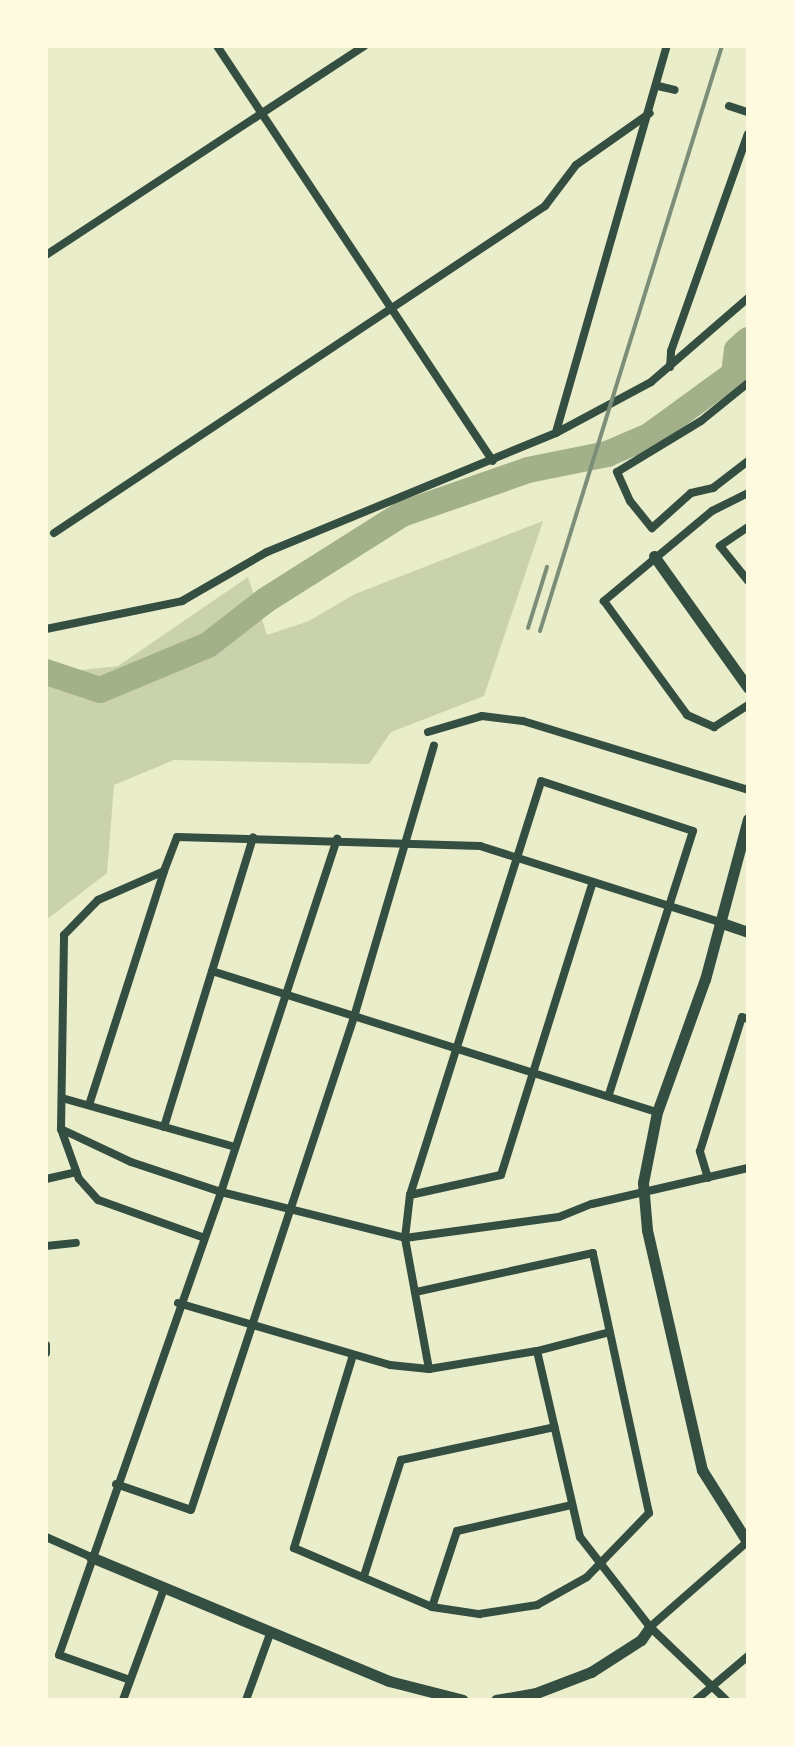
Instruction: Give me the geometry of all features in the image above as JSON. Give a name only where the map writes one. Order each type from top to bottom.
[{"type":"street","points":[[217,46],[493,461]]},
{"type":"street","points":[[46,255],[364,46]]},
{"type":"street","points":[[556,433],[667,46]]},
{"type":"street","points":[[658,86],[675,90]]},
{"type":"street","points":[[729,106],[748,112]]},
{"type":"street","points":[[54,533],[545,206],[576,165],[650,113]]},
{"type":"street","points":[[670,367],[671,351],[748,134]]},
{"type":"street","points":[[46,629],[182,601],[267,552],[556,433],[670,367],[748,298]]},
{"type":"street","points":[[748,383],[701,421],[617,472],[630,501],[652,528],[691,493],[713,488],[748,461]]},
{"type":"street","points":[[748,493],[712,511],[654,556],[604,601],[687,715],[714,727],[748,705]]},
{"type":"street","points":[[748,527],[720,546],[748,581]]},
{"type":"street","points":[[654,556],[748,688]]},
{"type":"street","points":[[428,732],[482,716],[523,721],[748,790]]},
{"type":"street","points":[[116,1484],[191,1510],[293,1210],[407,845],[434,746]]},
{"type":"street","points":[[429,1369],[405,1238],[410,1195],[541,781],[693,831],[609,1095]]},
{"type":"street","points":[[496,1700],[536,1693],[591,1672],[641,1640],[650,1627],[748,1542],[702,1470],[647,1230],[643,1183],[657,1112],[705,979],[748,819]]},
{"type":"street","points":[[89,1105],[177,837],[337,839],[407,845],[480,846],[748,932]]},
{"type":"street","points":[[164,1127],[253,837]]},
{"type":"street","points":[[130,1680],[59,1655],[178,1303],[221,1192],[283,994],[337,839]]},
{"type":"street","points":[[164,871],[98,900],[64,935],[61,1129],[76,1172],[98,1200],[202,1237]]},
{"type":"street","points":[[410,1195],[501,1175],[593,882]]},
{"type":"street","points":[[212,971],[657,1112]]},
{"type":"street","points":[[708,1178],[700,1151],[742,1017],[748,1019]]},
{"type":"street","points":[[62,1098],[235,1147]]},
{"type":"street","points":[[61,1129],[131,1162],[221,1192],[405,1238],[559,1217],[748,1168]]},
{"type":"street","points":[[46,1179],[76,1172]]},
{"type":"street","points":[[46,1246],[76,1243]]},
{"type":"street","points":[[353,1355],[294,1548],[432,1607],[513,1613],[587,1577],[649,1513],[593,1253],[415,1292]]},
{"type":"street","points":[[178,1303],[353,1355],[429,1369],[537,1351],[610,1332]]},
{"type":"street","points":[[46,1345],[46,1353]]},
{"type":"street","points":[[537,1351],[580,1537],[650,1627],[726,1700]]},
{"type":"street","points":[[364,1576],[401,1460],[555,1427]]},
{"type":"street","points":[[432,1607],[457,1531],[571,1505]]},
{"type":"street","points":[[46,1537],[163,1591],[389,1681],[463,1700]]},
{"type":"street","points":[[123,1700],[163,1591]]},
{"type":"street","points":[[246,1700],[270,1634]]},
{"type":"street","points":[[696,1700],[748,1656]]},
{"type":"green space","points":[[543,521],[484,696],[391,732],[369,764],[174,760],[114,785],[107,873],[46,920],[46,684],[54,673],[118,666],[248,577],[267,635],[309,621],[355,594]]},
{"type":"waterway","points":[[46,672],[100,690],[208,645],[266,600],[402,514],[528,470],[607,454],[649,436],[734,374],[737,350],[748,340]]},
{"type":"railway","points":[[540,631],[722,46]]},
{"type":"railway","points":[[528,628],[547,567]]}]
